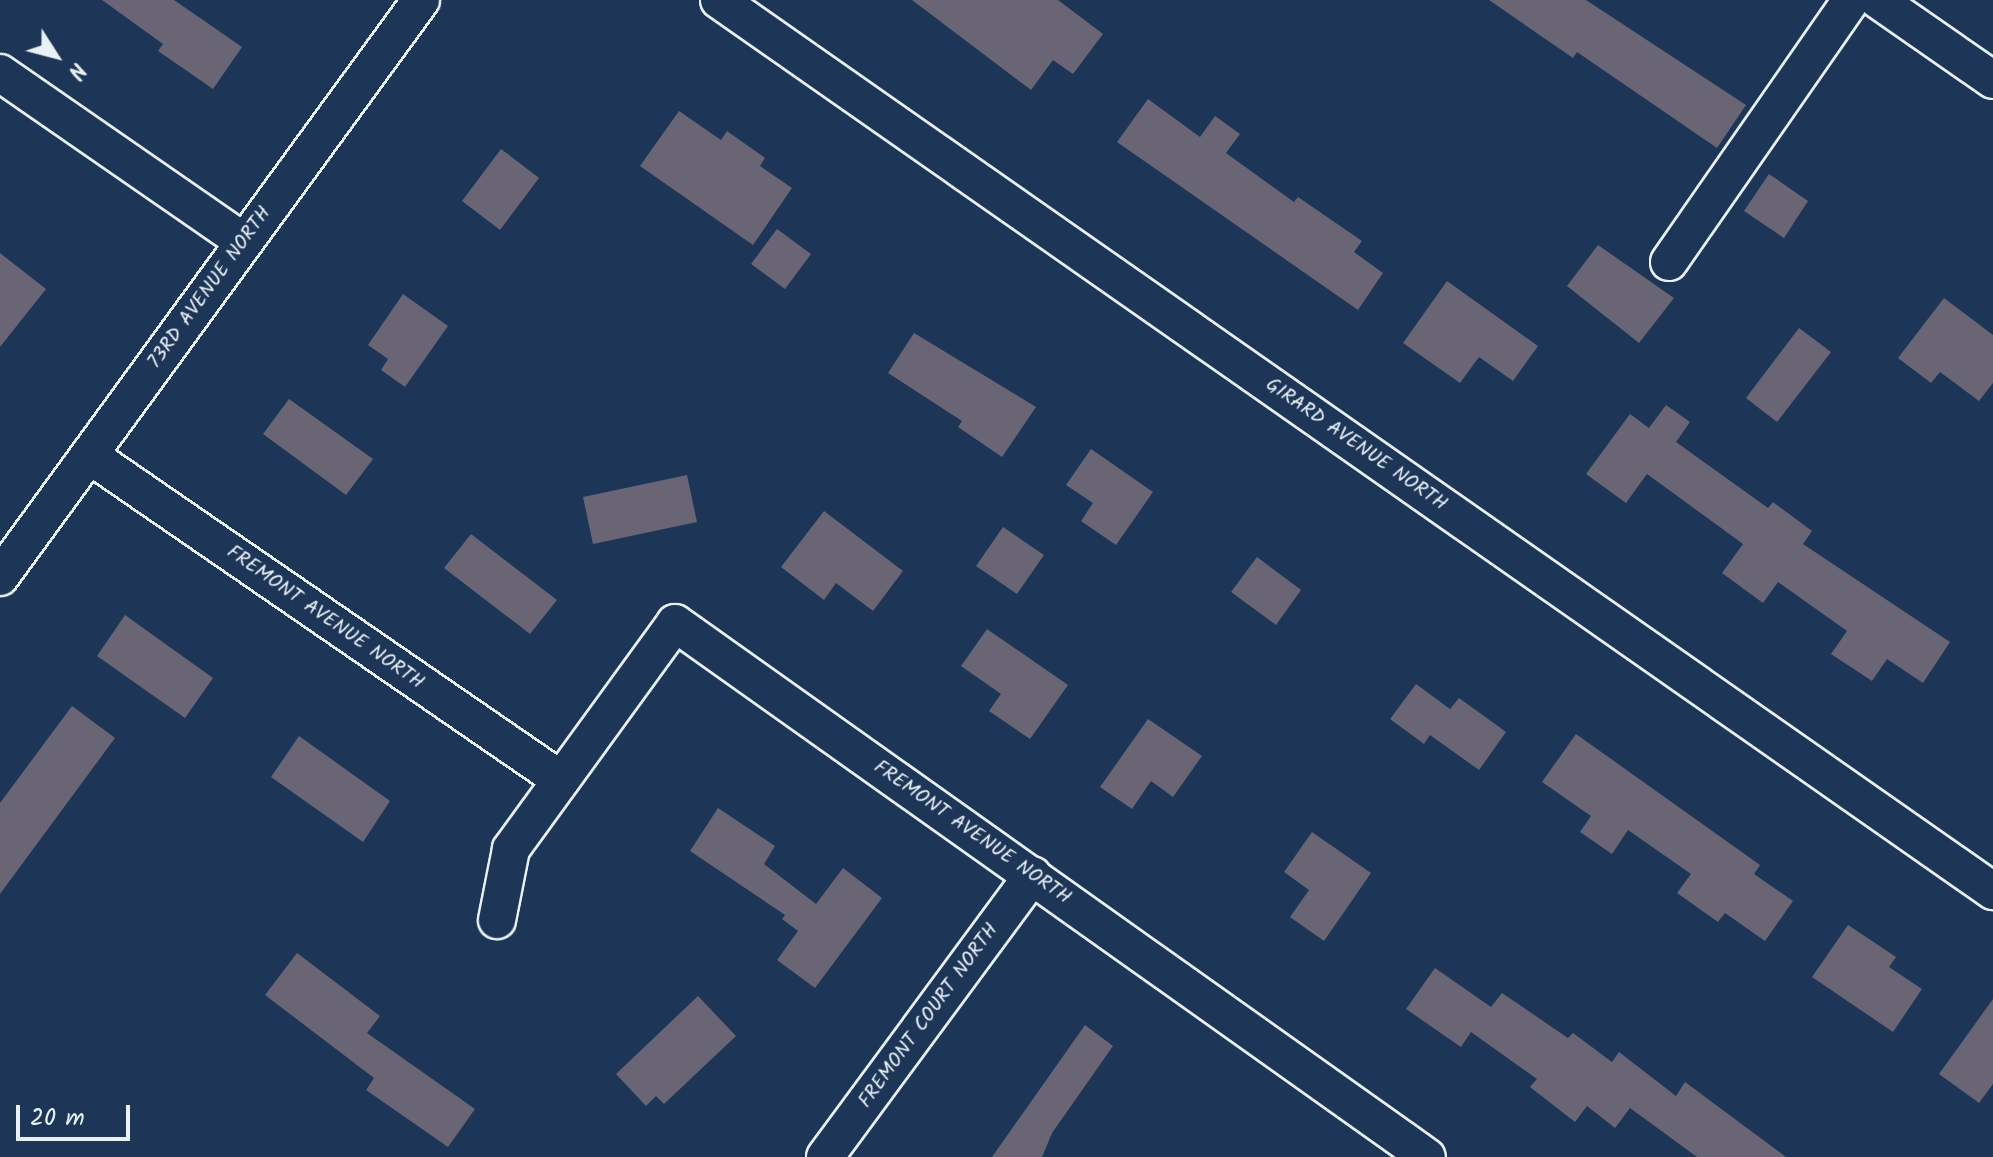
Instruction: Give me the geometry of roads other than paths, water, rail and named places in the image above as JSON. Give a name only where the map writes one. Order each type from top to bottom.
[{"type":"street","name":"73RD AVENUE NORTH","points":[[0,577],[421,0]]},
{"type":"street","name":"GIRARD AVENUE NORTH","points":[[719,0],[1993,891]]},
{"type":"street","points":[[1669,262],[1851,0]]},
{"type":"street","points":[[1878,0],[1993,80]]},
{"type":"street","points":[[0,73],[244,242]]},
{"type":"street","name":"FREMONT AVENUE NORTH","points":[[89,455],[561,780]]},
{"type":"street","name":"FREMONT AVENUE NORTH","points":[[497,920],[511,849],[675,623],[1427,1157]]},
{"type":"street","name":"FREMONT COURT NORTH","points":[[825,1157],[1033,875]]}]
